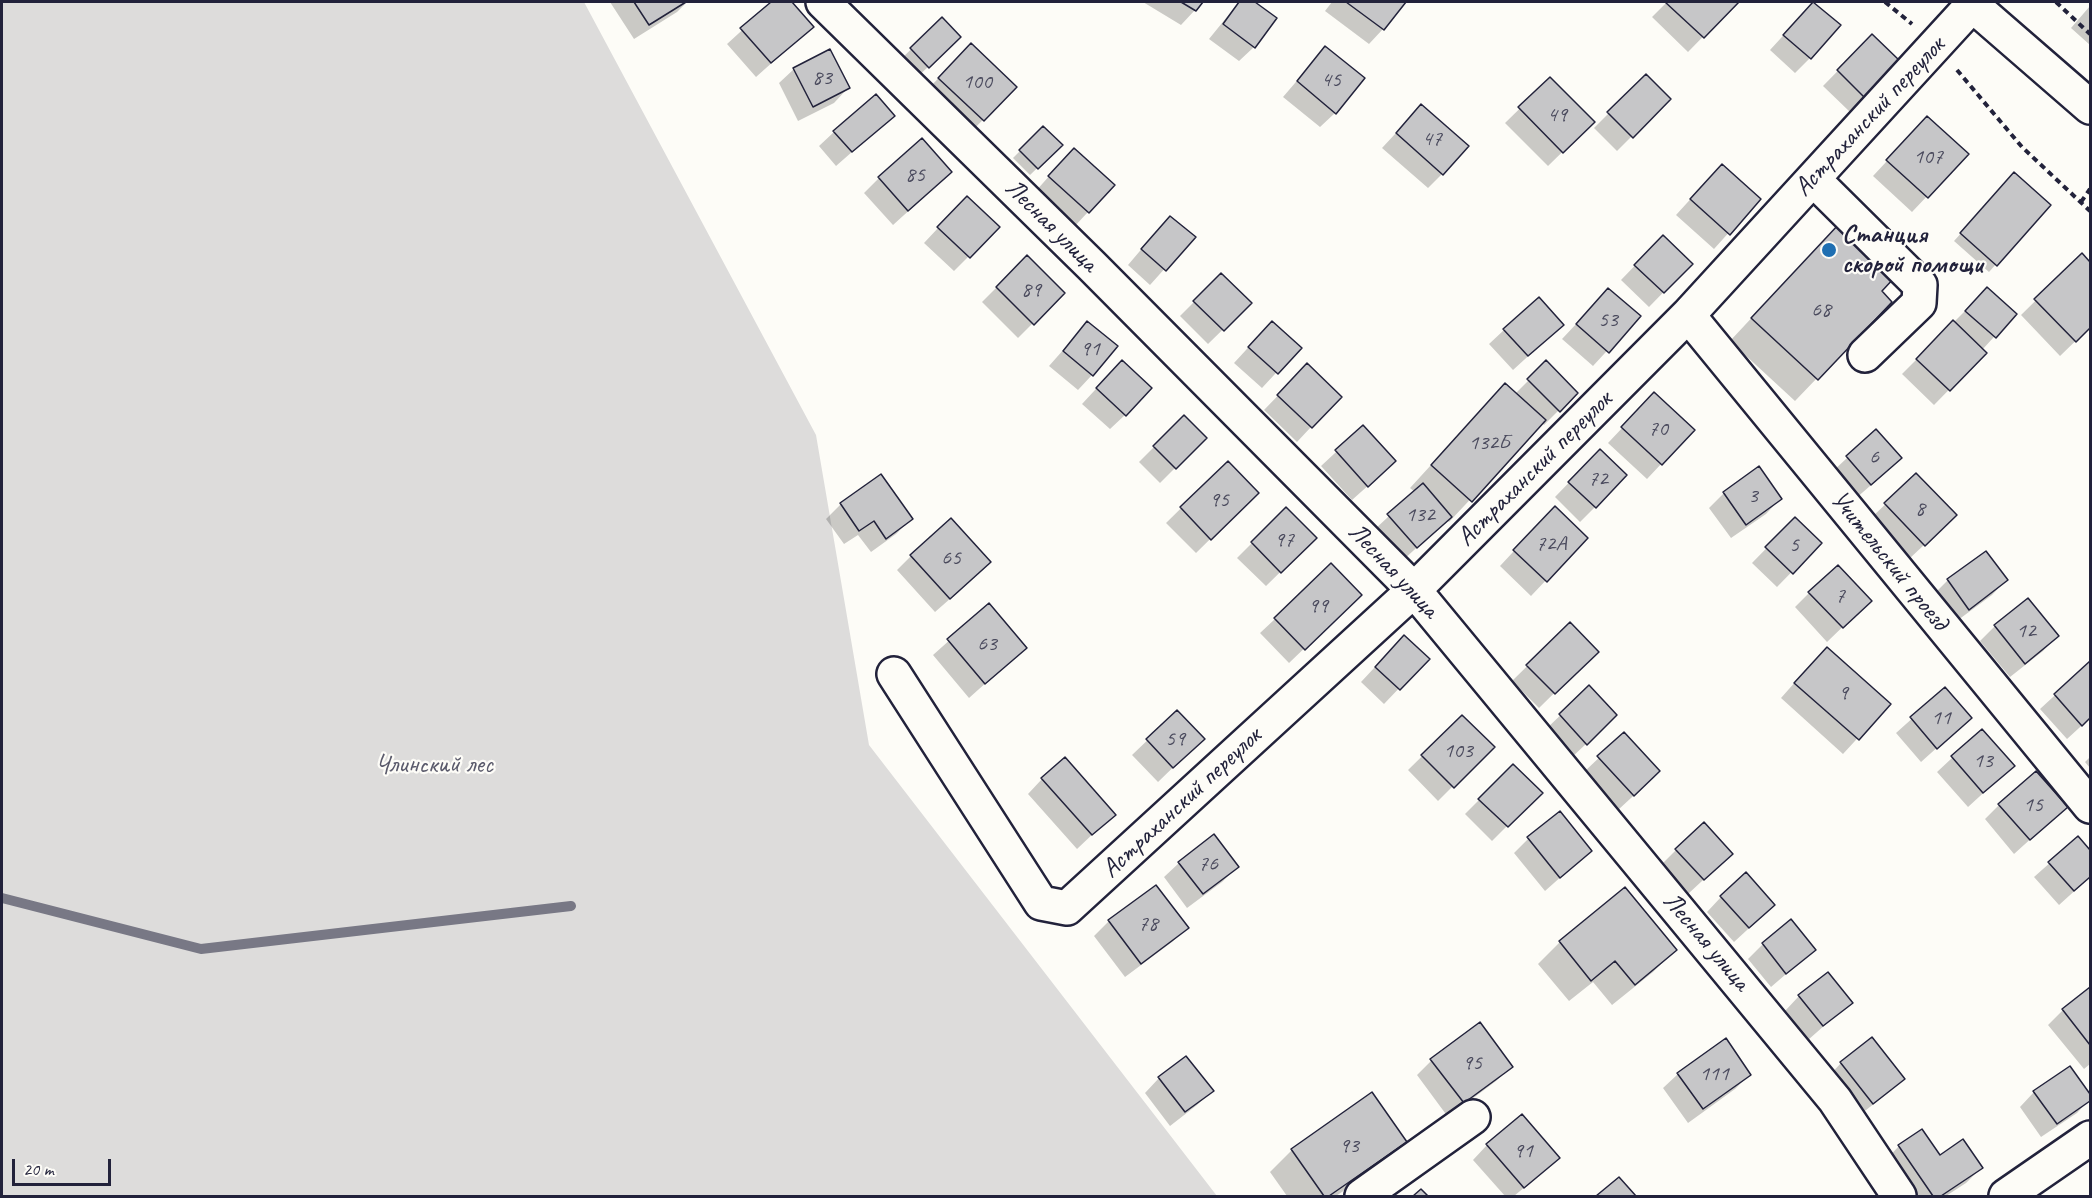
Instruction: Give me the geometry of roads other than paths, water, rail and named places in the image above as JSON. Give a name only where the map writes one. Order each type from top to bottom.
[{"type":"street","name":"Лесная улица","points":[[823,2],[1092,266],[1414,590],[1835,1100],[1899,1197]]},
{"type":"street","name":"Астраханский переулок","points":[[894,674],[1041,903],[1067,908],[1414,590],[1688,315],[1972,2]]},
{"type":"street","points":[[1972,2],[2091,107]]},
{"type":"street","points":[[1813,179],[1920,285],[1918,303],[1865,355]]},
{"type":"street","name":"Учительский проезд","points":[[1688,315],[2091,806]]},
{"type":"street","points":[[1362,1197],[1473,1117]]},
{"type":"street","points":[[2006,1197],[2091,1138]]},
{"type":"waterway","points":[[2,898],[201,949],[571,906]]},
{"type":"place","name":"Станция скорой помощи","points":[[1829,250]]},
{"type":"park label","name":"Члинский лес","points":[[434,765]]}]
